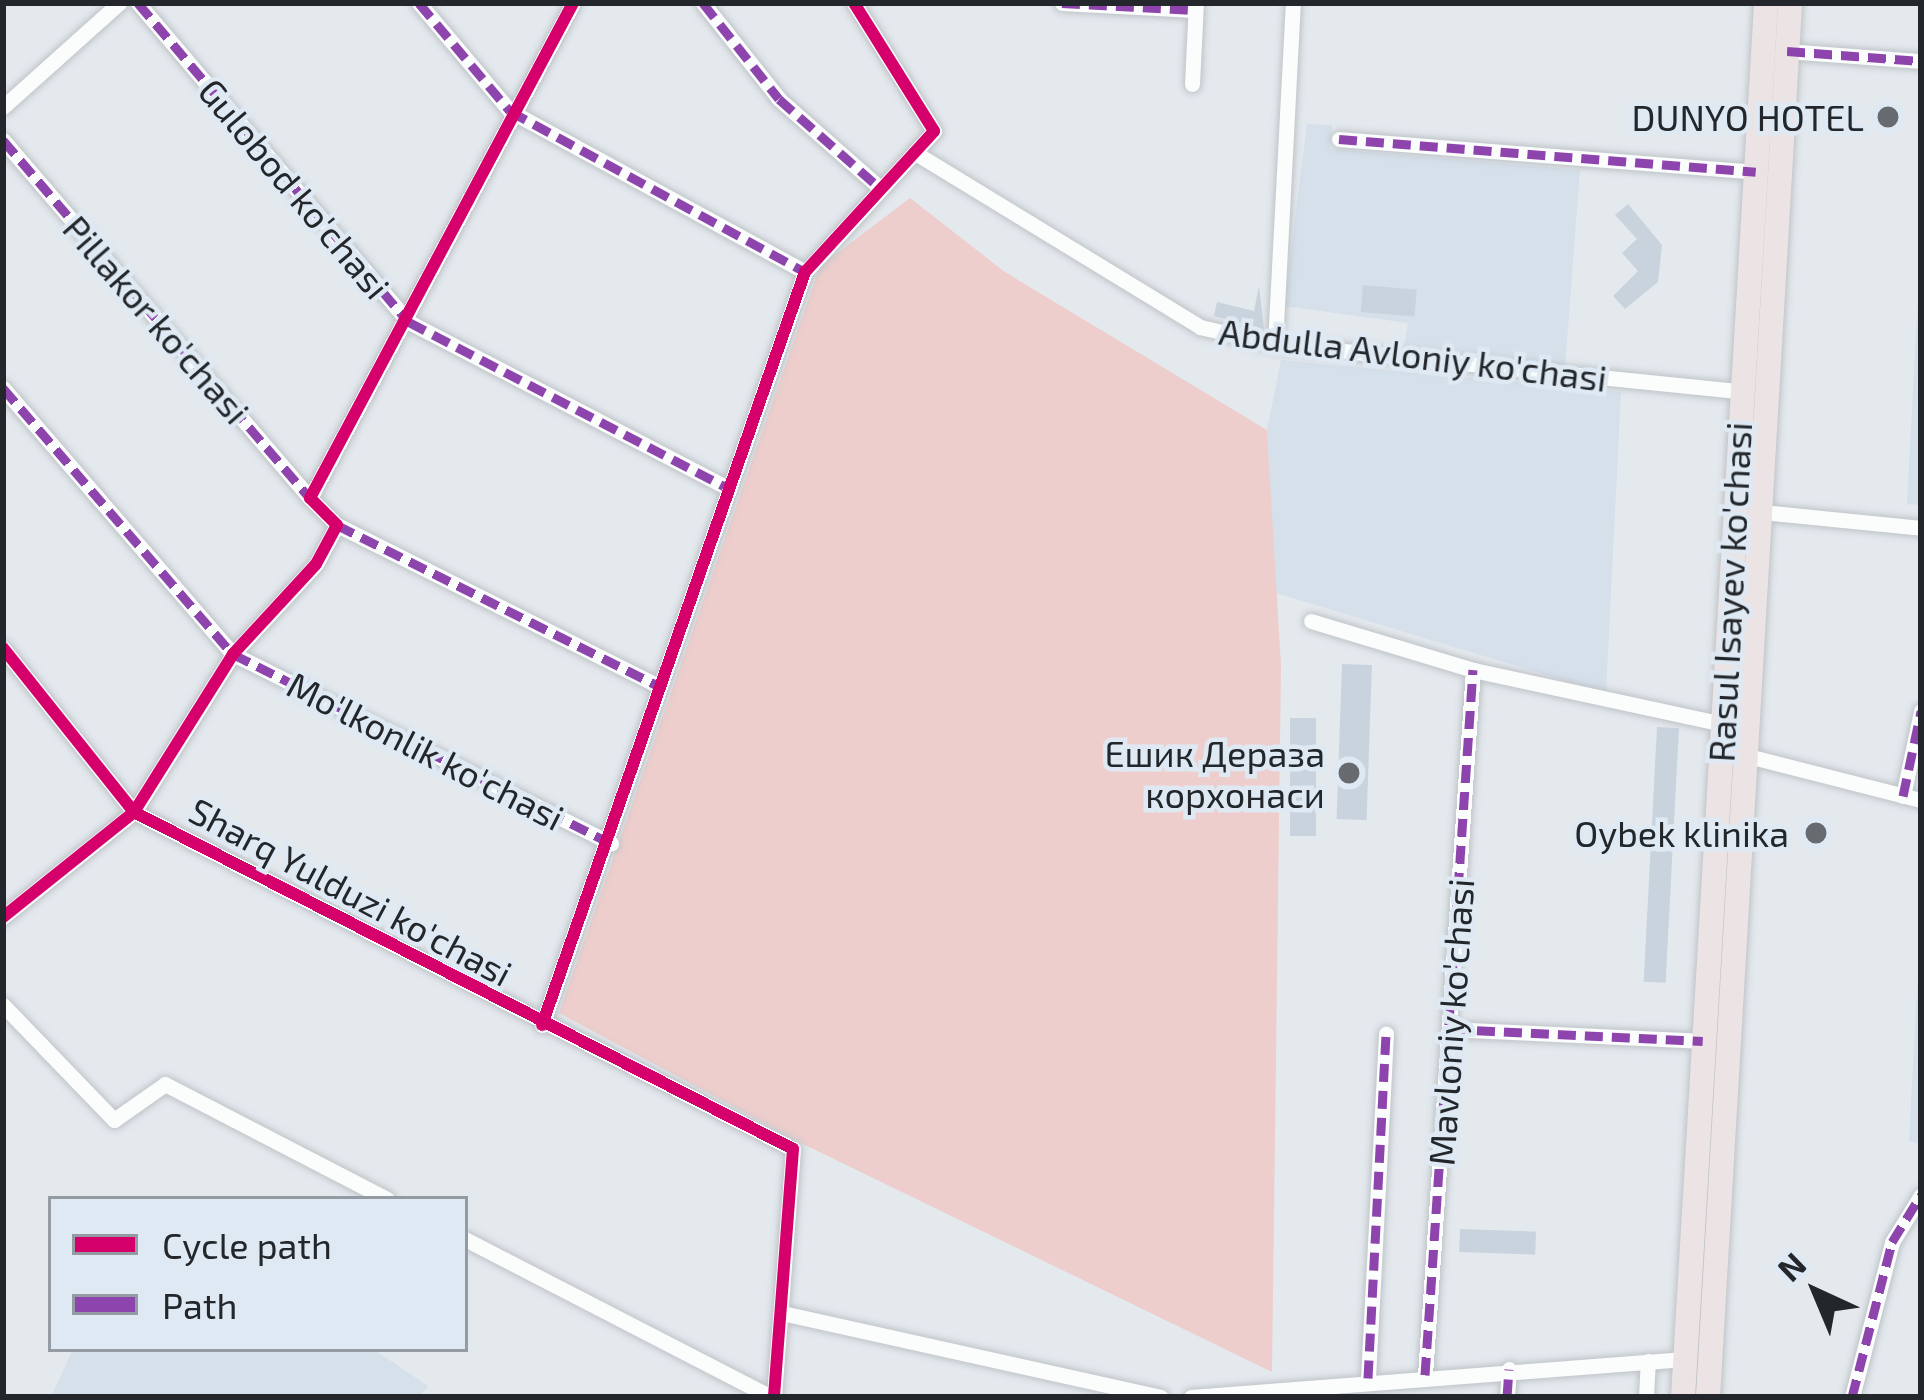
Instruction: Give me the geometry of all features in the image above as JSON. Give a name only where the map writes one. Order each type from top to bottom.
[{"type":"main road","name":"Rasul Isayev ko'chasi","points":[[1683,1397],[1766,3]]},
{"type":"main road","name":"Rasul Isayev ko'chasi","points":[[1708,1397],[1784,175],[1790,3]]},
{"type":"main road","points":[[1756,172],[1784,175]]},
{"type":"street","points":[[3,107],[119,3]]},
{"type":"street","name":"Gulobod ko'chasi","points":[[138,3],[410,322],[724,486]]},
{"type":"street","points":[[419,3],[510,111],[805,272]]},
{"type":"street","points":[[310,498],[410,322],[510,111],[572,3]]},
{"type":"street","points":[[703,3],[779,98],[880,188]]},
{"type":"street","points":[[542,1025],[611,843],[724,486],[805,272],[934,131],[854,3]]},
{"type":"street","points":[[1062,3],[1196,6],[1192,84]]},
{"type":"street","points":[[1275,344],[1293,3]]},
{"type":"street","points":[[1787,51],[1921,61]]},
{"type":"street","points":[[1339,139],[1756,172]]},
{"type":"street","name":"Pillakor ko'chasi","points":[[3,140],[337,525]]},
{"type":"street","name":"Abdulla Avloniy ko'chasi","points":[[917,154],[1200,327],[1275,344],[1740,391]]},
{"type":"street","name":"Mo'lkonlik ko'chasi","points":[[3,388],[233,654],[611,843]]},
{"type":"street","points":[[1762,512],[1921,528]]},
{"type":"street","points":[[3,917],[134,812],[233,654],[316,564],[337,525],[660,687]]},
{"type":"street","points":[[1312,621],[1473,670],[1723,724]]},
{"type":"street","name":"Sharq Yulduzi ko'chasi","points":[[3,648],[134,812],[793,1150],[782,1313]]},
{"type":"street","name":"Mavloniy ko'chasi","points":[[1425,1375],[1473,670]]},
{"type":"street","points":[[1903,796],[1921,711]]},
{"type":"street","points":[[1748,756],[1921,800]]},
{"type":"street","points":[[3,1005],[114,1120],[165,1084],[381,1196]]},
{"type":"street","points":[[1450,1029],[1703,1042]]},
{"type":"street","points":[[1368,1378],[1386,1033]]},
{"type":"street","points":[[1852,1397],[1892,1242],[1921,1195]]},
{"type":"street","points":[[468,1241],[773,1397],[782,1313],[1161,1397]]},
{"type":"street","points":[[1191,1397],[1264,1395],[1368,1378],[1684,1359]]},
{"type":"street","points":[[1646,1397],[1648,1361]]},
{"type":"street","points":[[1507,1397],[1509,1370]]},
{"type":"shaded area","points":[[1307,124],[1332,125],[1330,149],[1580,170],[1565,367],[1404,346],[1408,323],[1284,306]]},
{"type":"shaded area","points":[[910,198],[1005,272],[1267,430],[1281,665],[1272,1372],[803,1144],[559,1013],[820,266]]},
{"type":"shaded area","points":[[1921,241],[1921,505],[1907,504]]},
{"type":"shaded area","points":[[1281,360],[1621,392],[1606,693],[1276,593],[1267,430]]},
{"type":"shaded area","points":[[1921,917],[1921,1144],[1909,1141]]},
{"type":"shaded area","points":[[72,1352],[377,1352],[428,1386],[419,1397],[51,1397]]},
{"type":"building","points":[[1628,204],[1662,245],[1658,282],[1625,309],[1613,296],[1638,271],[1622,253],[1637,239],[1615,215]]},
{"type":"building","points":[[1363,285],[1417,290],[1414,317],[1361,312]]},
{"type":"building","points":[[1259,286],[1264,329],[1214,316],[1217,302],[1254,311]]},
{"type":"building","name":"Ешик Дераза корхонаси","points":[[1342,664],[1372,665],[1367,820],[1337,819]]},
{"type":"building","name":"Ешик Дераза корхонаси","points":[[1290,718],[1316,718],[1316,836],[1290,836]]},
{"type":"building","points":[[1657,727],[1679,728],[1666,983],[1644,982]]},
{"type":"building","points":[[1460,1229],[1536,1232],[1535,1255],[1459,1252]]},
{"type":"marked path","points":[[138,3],[409,322],[724,486]]},
{"type":"marked path","points":[[419,3],[510,111],[805,272]]},
{"type":"marked path","points":[[703,3],[779,99],[880,188]]},
{"type":"marked path","points":[[1062,3],[1195,10]]},
{"type":"marked path","points":[[1787,51],[1921,61]]},
{"type":"marked path","points":[[1339,139],[1756,172]]},
{"type":"marked path","points":[[3,140],[310,498]]},
{"type":"marked path","points":[[3,388],[233,654],[611,843]]},
{"type":"marked path","points":[[337,525],[660,687]]},
{"type":"marked path","points":[[1425,1375],[1473,670]]},
{"type":"marked path","points":[[1903,796],[1921,711]]},
{"type":"marked path","points":[[1450,1029],[1703,1041]]},
{"type":"marked path","points":[[1368,1378],[1386,1033]]},
{"type":"marked path","points":[[1852,1397],[1892,1242],[1921,1195]]},
{"type":"marked path","points":[[1507,1397],[1509,1369]]},
{"type":"cycle path","points":[[3,917],[134,812],[233,654],[316,564],[337,525],[310,498],[573,3]]},
{"type":"cycle path","points":[[542,1025],[805,272],[934,131],[854,3]]},
{"type":"cycle path","points":[[3,648],[134,812],[793,1149],[774,1397]]},
{"type":"place","name":"DUNYO HOTEL","points":[[1888,117]]},
{"type":"place","name":"Ешик Дераза корхонаси","points":[[1349,773]]},
{"type":"place","name":"Oybek klinika","points":[[1816,833]]}]
